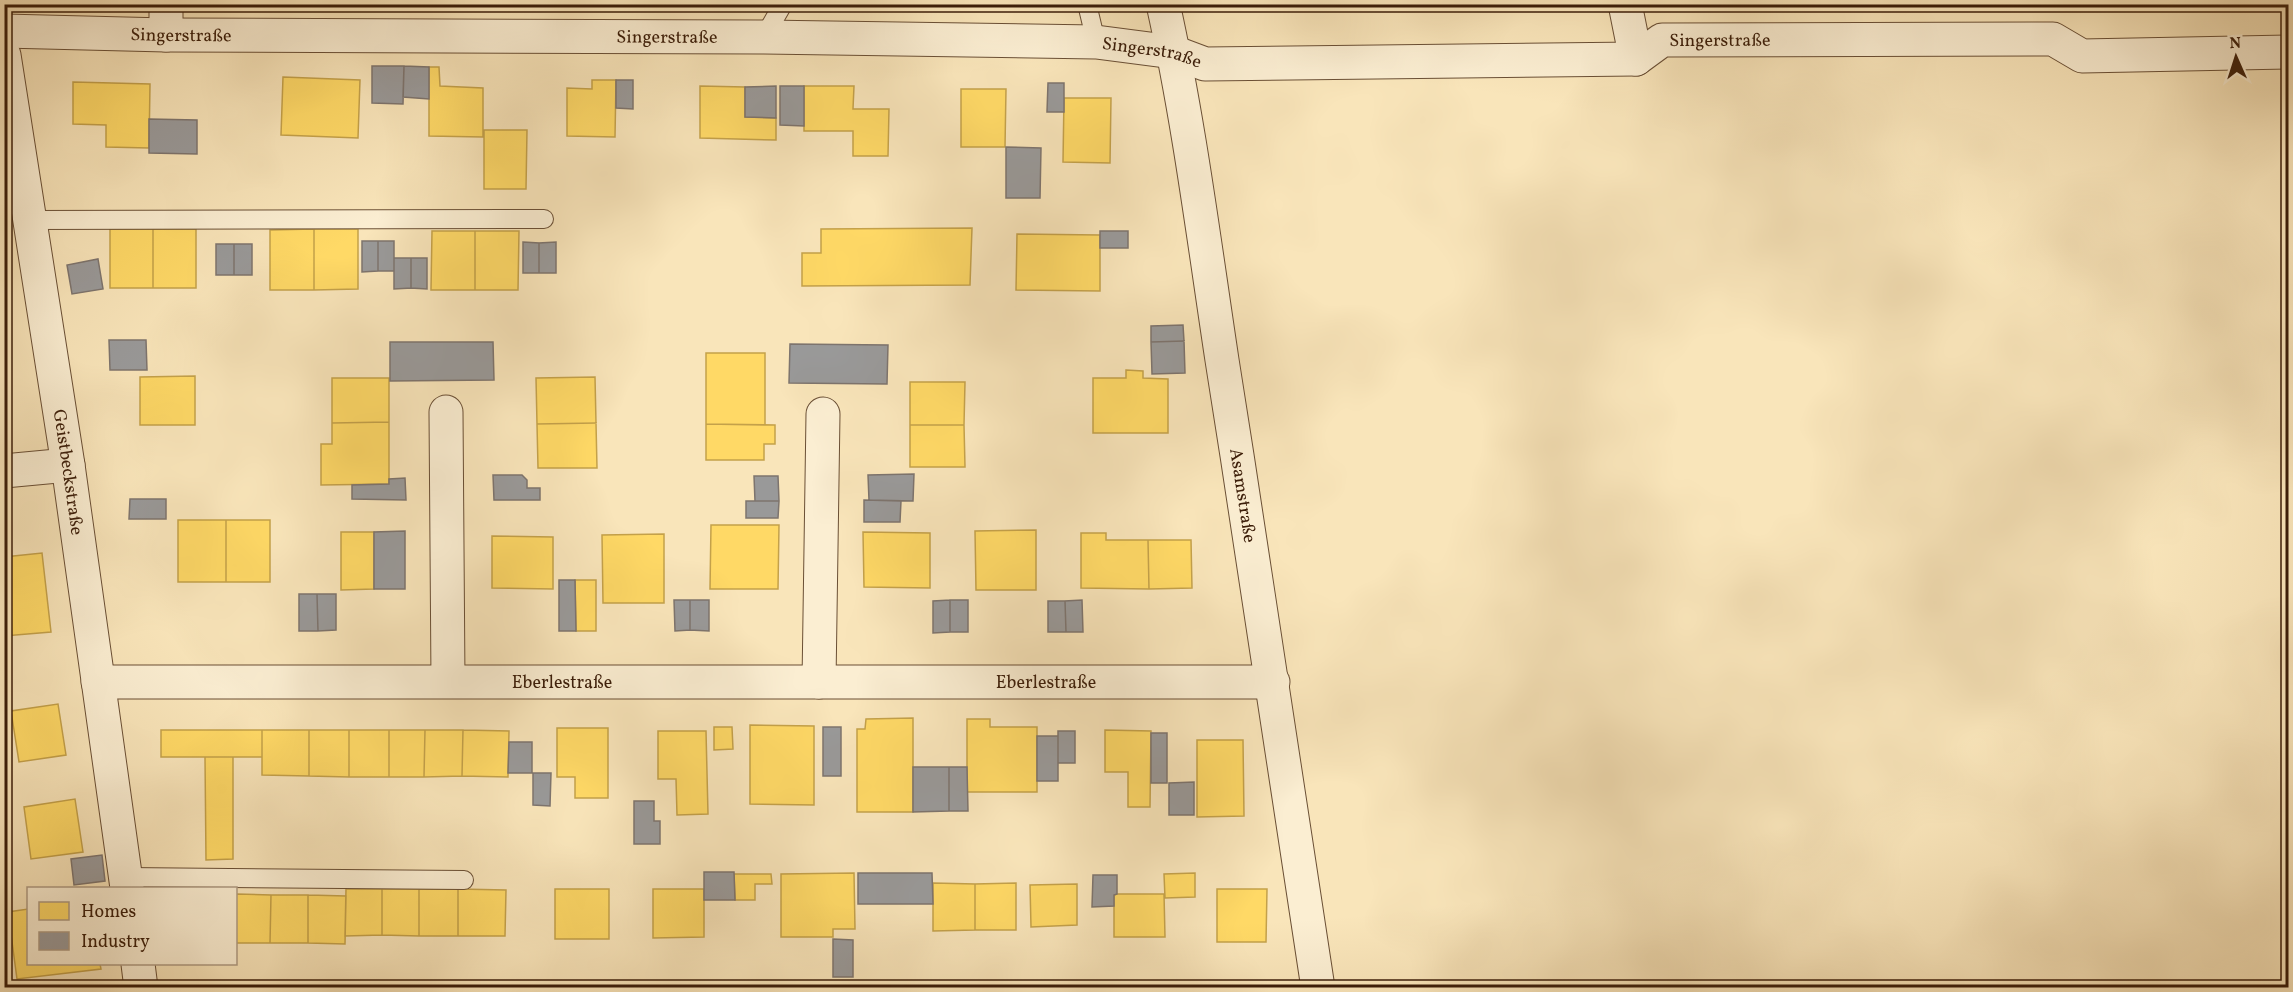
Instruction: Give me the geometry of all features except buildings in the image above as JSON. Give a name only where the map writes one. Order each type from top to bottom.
[{"type":"street","name":"Asamstraße","points":[[1163,4],[1173,52],[1273,682],[1318,987]]},
{"type":"street","points":[[1625,4],[1636,59]]},
{"type":"street","name":"Singerstraße","points":[[4,31],[166,20],[764,37],[1096,42],[1173,52],[1205,64],[1636,59],[1662,40],[2053,39],[2082,56],[2289,52]]},
{"type":"street","name":"Geistbeckstraße","points":[[4,55],[68,465],[127,883]]},
{"type":"street","points":[[446,412],[448,681]]},
{"type":"street","points":[[819,682],[823,414]]},
{"type":"street","points":[[4,471],[68,465]]},
{"type":"street","name":"Eberlestraße","points":[[98,682],[1273,682]]},
{"type":"street","points":[[138,965],[141,987]]},
{"type":"lane","points":[[764,37],[783,4]]},
{"type":"lane","points":[[1087,4],[1096,42]]},
{"type":"lane","points":[[28,220],[544,219]]},
{"type":"lane","points":[[127,883],[464,880]]}]
